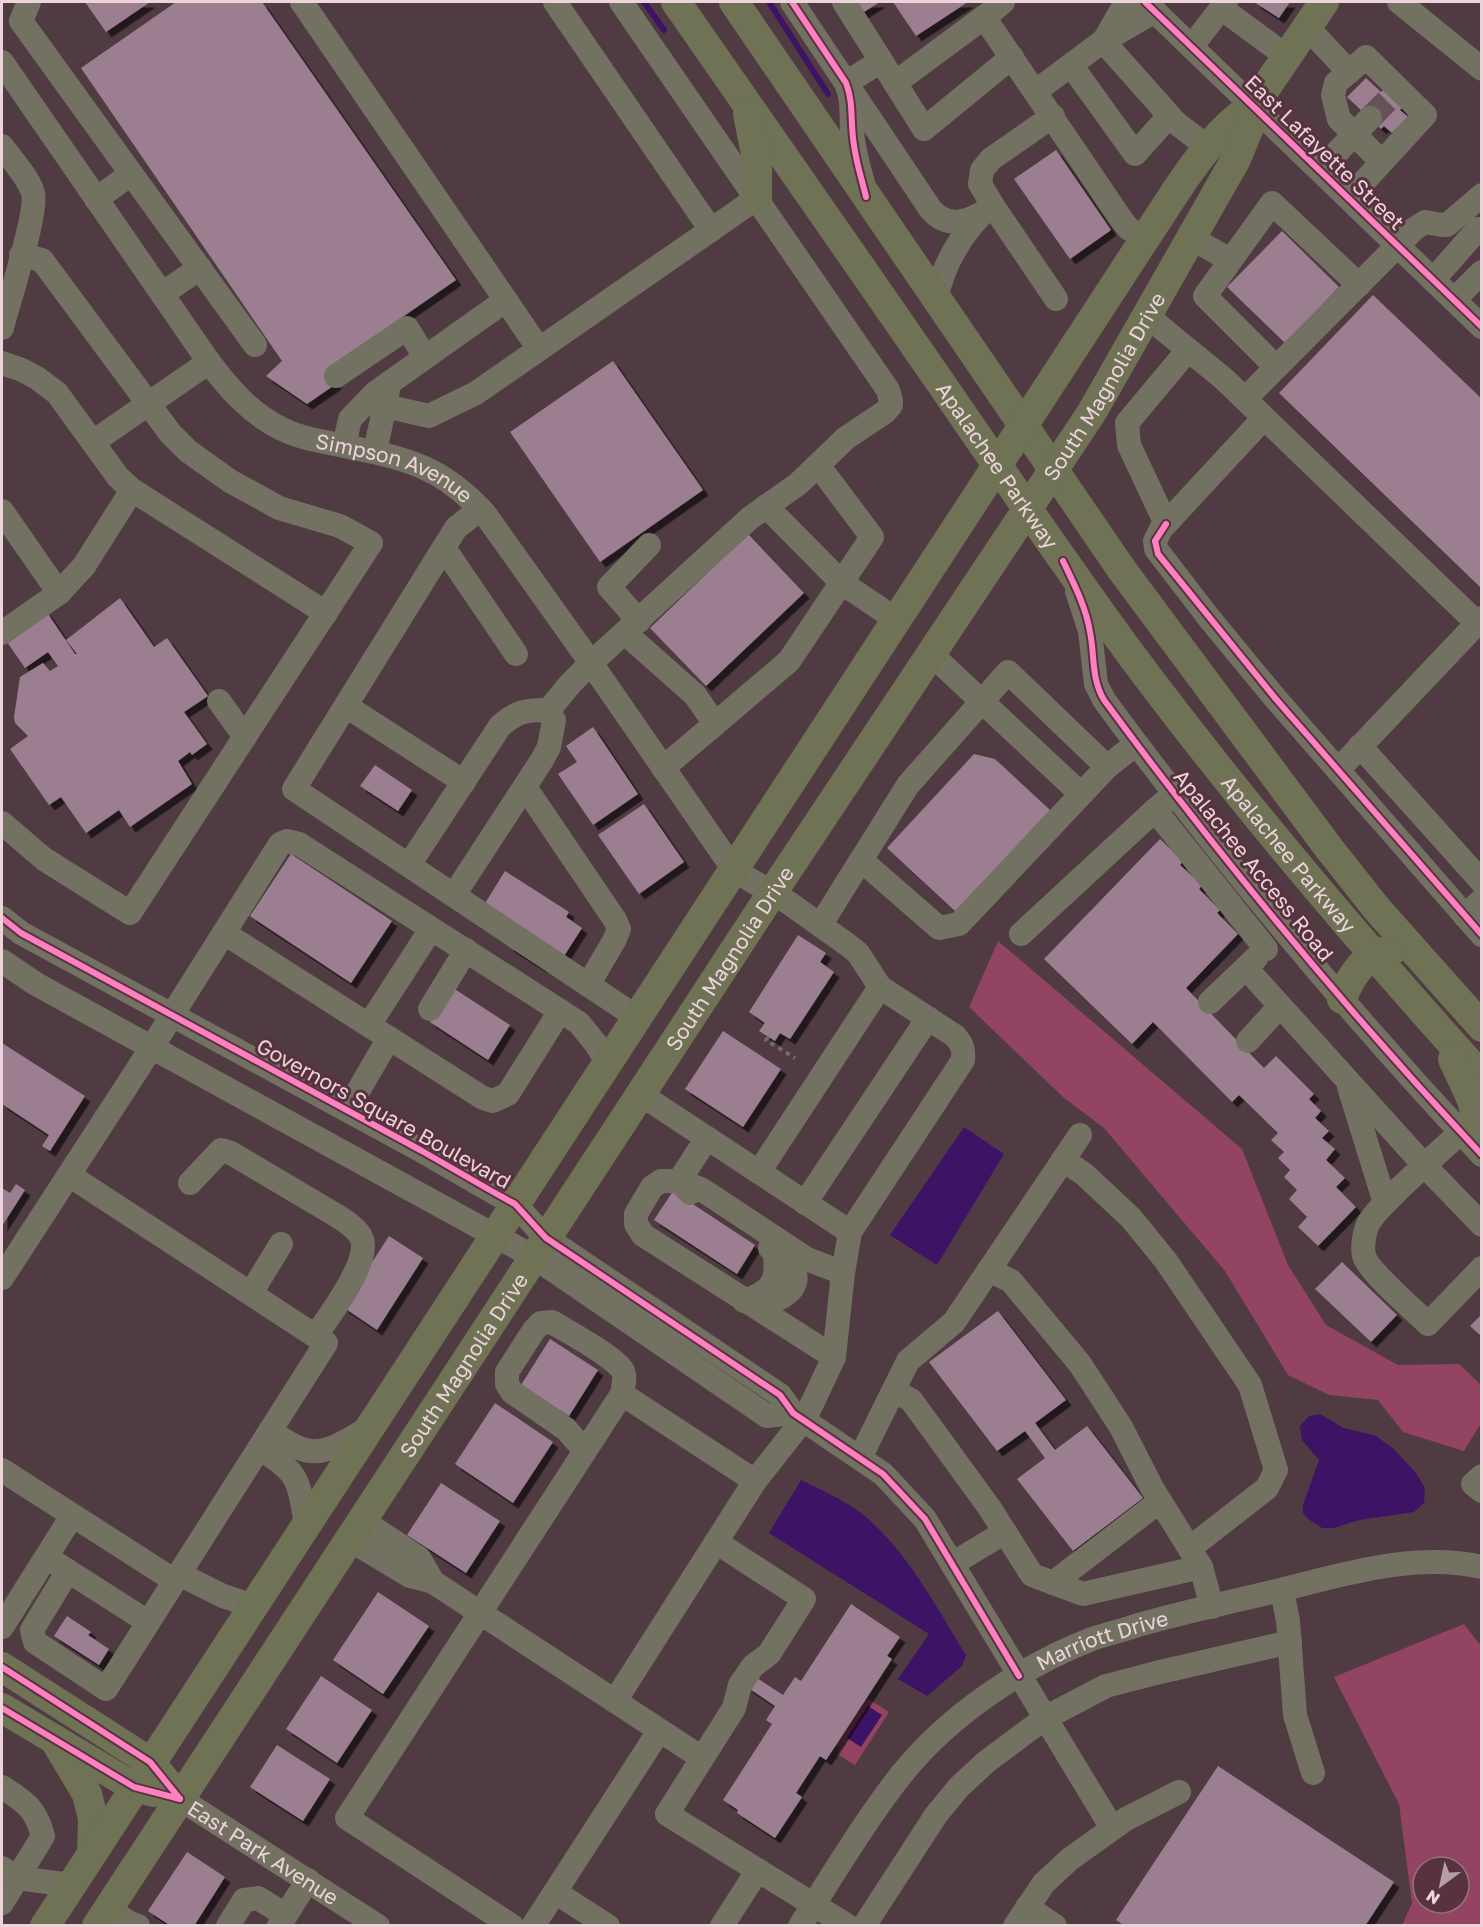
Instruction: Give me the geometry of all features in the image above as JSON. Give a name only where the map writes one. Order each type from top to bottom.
[{"type":"main road","name":"Apalachee Parkway","points":[[676,2],[1027,510],[1144,672],[1252,811],[1373,956],[1482,1077]]},
{"type":"main road","name":"Apalachee Parkway","points":[[734,2],[1147,605],[1301,812],[1366,895],[1482,1027]]},
{"type":"main road","name":"South Magnolia Drive","points":[[103,1917],[772,893],[1102,396],[1241,147],[1250,125],[1254,105],[1324,2]]},
{"type":"main road","points":[[740,92],[755,144],[758,173],[757,198]]},
{"type":"main road","name":"South Magnolia Drive","points":[[45,1926],[1144,239],[1208,147],[1237,116],[1254,105]]},
{"type":"main road","points":[[1342,999],[1356,973],[1373,956],[1383,951],[1396,951],[1425,964]]},
{"type":"main road","points":[[1430,1020],[1464,1082],[1475,1111],[1471,1135]]},
{"type":"main road","name":"East Park Avenue","points":[[2,1668],[150,1762],[180,1798]]},
{"type":"main road","name":"East Park Avenue","points":[[2,1708],[134,1787],[180,1798]]},
{"type":"main road","points":[[54,1740],[87,1794],[93,1818],[92,1852]]},
{"type":"street","points":[[29,2],[21,21],[255,345]]},
{"type":"street","points":[[302,2],[539,349]]},
{"type":"street","points":[[555,2],[711,230]]},
{"type":"street","points":[[547,712],[571,682],[750,518],[789,491],[846,438],[891,405],[891,396],[621,2]]},
{"type":"street","points":[[792,2],[934,214],[943,220],[952,222],[965,220],[988,210]]},
{"type":"street","points":[[844,2],[924,129],[1012,57]]},
{"type":"street","points":[[895,83],[1003,2]]},
{"type":"street","points":[[1103,41],[1126,2]]},
{"type":"street","points":[[1400,2],[1482,69]]},
{"type":"street","points":[[1192,46],[1223,5],[1286,56]]},
{"type":"street","points":[[1036,91],[1150,6]]},
{"type":"street","name":"East Lafayette Street","points":[[1150,6],[1481,324]]},
{"type":"street","points":[[984,17],[1121,219],[1128,228],[1144,239]]},
{"type":"street","points":[[1307,27],[1349,72]]},
{"type":"street","points":[[1103,41],[1169,116],[1208,147]]},
{"type":"street","points":[[1349,198],[1382,162],[1425,115],[1395,93],[1366,57],[1336,83],[1333,95],[1339,119],[1362,126],[1382,162]]},
{"type":"street","points":[[846,83],[881,61]]},
{"type":"street","name":"Simpson Avenue","points":[[2,62],[231,392],[261,417],[283,430],[309,439],[410,461],[434,472],[470,497],[591,663],[734,870],[821,924],[858,953],[880,987]]},
{"type":"street","points":[[1071,65],[1135,154],[1169,116]]},
{"type":"street","points":[[846,83],[852,106],[854,146],[866,197]]},
{"type":"street","points":[[1053,116],[996,154],[982,170],[980,184],[988,210],[1056,299]]},
{"type":"street","points":[[1320,170],[1362,126]]},
{"type":"street","points":[[2,146],[33,194],[32,220],[2,328]]},
{"type":"street","points":[[96,199],[131,174]]},
{"type":"street","points":[[1245,399],[1421,223],[1442,225],[1451,223],[1482,195]]},
{"type":"street","points":[[385,406],[429,416],[476,393],[757,198]]},
{"type":"street","points":[[1276,367],[1205,297],[1272,203],[1359,285]]},
{"type":"street","points":[[936,298],[943,276],[962,236],[988,210]]},
{"type":"street","points":[[1433,280],[1478,229],[1482,233]]},
{"type":"street","points":[[1191,238],[1230,260]]},
{"type":"street","points":[[2,823],[44,859],[130,913],[371,543],[340,526],[279,508],[230,481],[188,451],[170,433],[42,260],[21,255]]},
{"type":"street","points":[[162,294],[200,268]]},
{"type":"street","points":[[1454,300],[1482,272]]},
{"type":"street","points":[[344,446],[350,419],[375,393],[506,300]]},
{"type":"street","points":[[1147,316],[1224,378],[1479,620],[1338,770]]},
{"type":"street","points":[[336,376],[407,327],[425,357]]},
{"type":"street","points":[[1166,524],[1129,445],[1127,423],[1188,350]]},
{"type":"street","points":[[93,442],[208,362]]},
{"type":"street","points":[[2,363],[37,378],[57,393],[118,477],[132,490],[326,613]]},
{"type":"street","points":[[375,452],[390,382]]},
{"type":"street","points":[[1264,418],[1166,524],[1155,541],[1158,554],[1275,698],[1438,886],[1473,908],[1482,935]]},
{"type":"street","points":[[663,768],[789,661],[872,537],[818,465]]},
{"type":"street","points":[[2,633],[59,593],[84,566],[132,490]]},
{"type":"street","points":[[766,506],[842,583],[897,620]]},
{"type":"street","points":[[480,509],[456,528],[294,789],[638,1018]]},
{"type":"street","points":[[2,511],[59,593]]},
{"type":"street","points":[[649,545],[609,587],[632,627],[695,695],[715,724]]},
{"type":"street","points":[[444,548],[516,654]]},
{"type":"street","name":"Apalachee Access Road","points":[[1063,561],[1087,618],[1094,676],[1099,692],[1174,794],[1285,931],[1342,999],[1471,1135],[1482,1155]]},
{"type":"street","points":[[931,654],[1081,794]]},
{"type":"street","points":[[821,924],[908,785],[1008,672],[1107,767]]},
{"type":"street","points":[[219,701],[245,737]]},
{"type":"street","points":[[346,706],[464,782]]},
{"type":"street","points":[[409,865],[500,726],[511,717],[527,710],[545,710],[554,720],[549,747],[454,895]]},
{"type":"street","points":[[861,860],[939,928],[959,924],[1107,767],[1136,744]]},
{"type":"street","points":[[1360,747],[1482,882]]},
{"type":"street","points":[[1359,795],[1384,773]]},
{"type":"street","points":[[525,787],[615,920],[619,930],[588,985]]},
{"type":"street","points":[[1021,934],[1174,794]]},
{"type":"street","points":[[1390,831],[1415,807]]},
{"type":"street","points":[[1155,810],[1266,949]]},
{"type":"street","points":[[2,1278],[280,844],[287,841],[299,844],[579,1023],[608,1064]]},
{"type":"street","points":[[1438,886],[1464,862]]},
{"type":"street","name":"Governors Square Boulevard","points":[[2,918],[21,933],[515,1204],[540,1247],[767,1416],[798,1417]]},
{"type":"street","points":[[347,1110],[379,1032],[431,929]]},
{"type":"street","points":[[1210,1002],[1285,931]]},
{"type":"street","points":[[224,933],[483,1098],[493,1101],[508,1094],[560,1011]]},
{"type":"street","points":[[430,1009],[465,950]]},
{"type":"street","name":"Governors Square Boulevard","points":[[2,961],[36,984],[495,1237],[540,1247]]},
{"type":"street","points":[[1246,968],[1424,1165],[1482,1225]]},
{"type":"street","points":[[615,1701],[755,1481],[823,1383],[834,1357],[843,1272],[850,1232],[963,1060],[962,1044],[955,1036],[880,987],[759,1172]]},
{"type":"street","points":[[1248,1041],[1280,1006]]},
{"type":"street","points":[[805,1203],[928,1018]]},
{"type":"street","points":[[1347,1079],[1385,1203]]},
{"type":"street","points":[[640,1094],[850,1232]]},
{"type":"street","points":[[860,1458],[908,1361],[954,1322],[1080,1135]]},
{"type":"street","points":[[1471,1135],[1424,1165],[1385,1203],[1368,1226],[1363,1243],[1364,1257],[1428,1324],[1482,1268]]},
{"type":"street","points":[[679,1181],[706,1138]]},
{"type":"street","points":[[190,1183],[221,1150],[231,1153],[349,1223],[362,1238],[363,1253],[358,1270],[316,1336]]},
{"type":"street","points":[[894,1391],[911,1400],[989,1507],[1032,1575],[1083,1594],[1196,1557],[1267,1488],[1276,1470],[1250,1385],[1166,1261],[1131,1218],[1084,1174],[1063,1160]]},
{"type":"street","points":[[68,1571],[32,1630],[35,1642],[106,1689],[326,1342],[69,1175]]},
{"type":"street","points":[[834,1357],[643,1235],[636,1224],[636,1214],[652,1187],[661,1181],[679,1181],[701,1189],[807,1258],[843,1272]]},
{"type":"street","points":[[679,1181],[696,1199],[774,1250],[789,1262],[795,1271],[796,1280],[793,1288],[781,1298],[762,1304],[744,1300]]},
{"type":"street","points":[[251,1293],[281,1244]]},
{"type":"street","points":[[766,1315],[784,1309],[799,1296],[806,1277],[807,1258]]},
{"type":"street","points":[[989,1270],[1011,1281],[1080,1365],[1122,1427],[1160,1501],[1196,1557],[1212,1607]]},
{"type":"street","points":[[512,1926],[347,1818],[622,1394],[623,1371],[612,1359],[552,1322],[541,1323],[507,1372],[507,1384],[512,1392],[566,1429],[585,1451]]},
{"type":"street","points":[[622,1394],[755,1481]]},
{"type":"street","points":[[798,1417],[884,1474],[925,1519],[1112,1828]]},
{"type":"street","points":[[265,1439],[312,1452],[328,1450],[369,1428]]},
{"type":"street","points":[[265,1439],[292,1473],[299,1487],[306,1524]]},
{"type":"street","points":[[2,1470],[72,1516],[177,1577],[253,1606]]},
{"type":"street","points":[[1482,1476],[1473,1484],[1482,1491]]},
{"type":"street","points":[[1053,1583],[1160,1501]]},
{"type":"street","points":[[2,1627],[72,1516]]},
{"type":"street","points":[[356,1531],[410,1576],[433,1582],[702,1758]]},
{"type":"street","points":[[952,1564],[1005,1532]]},
{"type":"street","points":[[716,1542],[804,1599],[769,1654],[766,1675],[753,1694],[734,1708],[666,1814],[848,1926]]},
{"type":"street","points":[[46,1557],[148,1622]]},
{"type":"street","name":"Marriott Drive","points":[[800,1926],[860,1833],[902,1774],[938,1736],[989,1694],[1050,1658],[1092,1639],[1365,1569],[1434,1561],[1482,1567]]},
{"type":"street","points":[[1282,1590],[1288,1621],[1295,1715],[1313,1773]]},
{"type":"street","points":[[864,1926],[936,1815],[959,1787],[986,1762],[1045,1718],[1106,1686],[1290,1642]]},
{"type":"street","points":[[532,1926],[660,1731]]},
{"type":"street","points":[[2,1787],[28,1804],[40,1825],[43,1836],[9,1873],[2,1902]]},
{"type":"street","points":[[1055,1926],[1021,1916],[1044,1883],[1070,1859],[1112,1828],[1179,1792]]},
{"type":"street","name":"East Park Avenue","points":[[180,1798],[378,1926]]},
{"type":"street","points":[[722,1926],[758,1870]]},
{"type":"street","points":[[9,1873],[71,1885]]},
{"type":"street","points":[[228,1926],[243,1900],[258,1898],[282,1921],[308,1880]]},
{"type":"street","points":[[555,1892],[608,1926]]},
{"type":"street","points":[[103,1917],[138,1926]]},
{"type":"path","points":[[768,1037],[766,1040],[795,1058]]},
{"type":"shaded area","points":[[998,941],[1242,1149],[1288,1265],[1326,1325],[1398,1365],[1459,1364],[1481,1385],[1481,1423],[1464,1451],[1403,1432],[1378,1400],[1329,1395],[1288,1375],[1225,1271],[1104,1128],[1063,1097],[969,1007]]},
{"type":"shaded area","points":[[964,1127],[1004,1154],[937,1265],[890,1235]]},
{"type":"shaded area","points":[[1320,1414],[1344,1428],[1376,1436],[1394,1449],[1416,1473],[1425,1488],[1424,1503],[1414,1512],[1359,1520],[1334,1528],[1322,1528],[1308,1519],[1303,1513],[1303,1505],[1319,1460],[1302,1440],[1300,1426],[1309,1416]]},
{"type":"shaded area","points":[[801,1480],[851,1506],[866,1517],[896,1547],[921,1582],[966,1655],[962,1666],[927,1696],[898,1679],[929,1634],[769,1533]]},
{"type":"shaded area","points":[[1464,1624],[1481,1646],[1481,1925],[1402,1925],[1411,1905],[1411,1915],[1471,1915],[1471,1855],[1411,1855],[1411,1895],[1399,1804],[1334,1677]]},
{"type":"shaded area","points":[[867,1698],[889,1712],[855,1765],[837,1754],[841,1748],[836,1745]]},
{"type":"shaded area","points":[[868,1706],[882,1715],[861,1747],[847,1738]]},
{"type":"building","points":[[85,2],[150,2],[106,32]]},
{"type":"building","points":[[176,2],[262,2],[456,280],[326,370],[336,384],[307,404],[266,376],[282,361],[81,68]]},
{"type":"building","points":[[850,2],[880,2],[859,15]]},
{"type":"building","points":[[893,2],[968,2],[916,36]]},
{"type":"building","points":[[1254,2],[1290,2],[1279,18]]},
{"type":"building","points":[[1366,78],[1381,92],[1384,89],[1402,107],[1400,110],[1408,117],[1392,133],[1384,126],[1381,129],[1347,97]]},
{"type":"building","points":[[1056,150],[1111,230],[1070,259],[1014,179]]},
{"type":"building","points":[[1282,231],[1339,287],[1285,343],[1227,287]]},
{"type":"building","points":[[1373,295],[1482,399],[1482,585],[1480,587],[1279,393]]},
{"type":"building","points":[[613,361],[703,490],[600,562],[510,432]]},
{"type":"building","points":[[748,534],[804,593],[706,686],[650,628]]},
{"type":"building","points":[[120,598],[154,647],[167,638],[208,696],[184,712],[207,744],[192,755],[190,752],[178,761],[192,784],[130,827],[119,810],[86,833],[61,797],[49,805],[10,749],[28,736],[15,723],[14,717],[20,677],[43,663],[50,671],[58,666],[48,652],[25,668],[5,639],[46,611],[75,654],[77,654],[66,640]]},
{"type":"building","points":[[593,727],[638,794],[593,825],[558,774],[577,762],[566,746]]},
{"type":"building","points":[[974,754],[995,759],[1050,810],[956,912],[887,848]]},
{"type":"building","points":[[375,765],[412,790],[398,811],[360,786]]},
{"type":"building","points":[[644,804],[684,862],[639,894],[598,835]]},
{"type":"building","points":[[1160,839],[1183,861],[1180,865],[1202,885],[1199,889],[1220,910],[1217,913],[1238,934],[1186,988],[1264,1068],[1276,1056],[1314,1094],[1309,1099],[1321,1111],[1315,1118],[1329,1131],[1322,1138],[1335,1149],[1326,1160],[1345,1178],[1336,1187],[1356,1207],[1318,1246],[1298,1227],[1307,1217],[1289,1199],[1297,1190],[1284,1177],[1290,1170],[1278,1158],[1284,1152],[1271,1140],[1278,1133],[1239,1095],[1232,1102],[1153,1022],[1132,1044],[1044,959]]},
{"type":"building","points":[[291,854],[392,921],[351,983],[250,916]]},
{"type":"building","points":[[505,871],[569,912],[566,917],[582,928],[564,956],[541,967],[508,946],[520,928],[484,905]]},
{"type":"building","points":[[798,935],[826,953],[820,962],[834,972],[790,1039],[780,1033],[775,1041],[759,1031],[765,1023],[749,1012]]},
{"type":"building","points":[[453,988],[510,1025],[488,1060],[430,1022]]},
{"type":"building","points":[[723,1031],[781,1069],[743,1127],[685,1089]]},
{"type":"building","points":[[2,1043],[85,1096],[50,1151],[42,1146],[49,1135],[2,1104]]},
{"type":"building","points":[[16,1184],[25,1190],[2,1226],[2,1188],[10,1193]]},
{"type":"building","points":[[673,1191],[755,1245],[737,1274],[654,1220]]},
{"type":"building","points":[[389,1236],[423,1258],[377,1330],[343,1307]]},
{"type":"building","points":[[1342,1262],[1397,1315],[1371,1342],[1315,1289]]},
{"type":"building","points":[[998,1311],[1066,1400],[1035,1423],[1055,1450],[1087,1426],[1143,1498],[1073,1551],[1017,1479],[1045,1458],[1025,1431],[997,1451],[929,1362]]},
{"type":"building","points":[[1482,1314],[1482,1337],[1470,1326]]},
{"type":"building","points":[[550,1339],[598,1370],[569,1416],[521,1385]]},
{"type":"building","points":[[495,1403],[553,1442],[513,1503],[455,1464]]},
{"type":"building","points":[[441,1483],[500,1521],[466,1573],[407,1535]]},
{"type":"building","points":[[378,1592],[429,1626],[383,1694],[333,1660]]},
{"type":"building","points":[[851,1604],[900,1637],[887,1656],[892,1659],[826,1760],[820,1756],[796,1793],[802,1797],[775,1838],[737,1813],[738,1810],[723,1800],[772,1724],[766,1720],[775,1706],[747,1687],[754,1676],[783,1695],[795,1677],[801,1681]]},
{"type":"building","points":[[67,1616],[91,1632],[88,1635],[109,1649],[99,1665],[54,1636]]},
{"type":"building","points":[[321,1676],[372,1710],[337,1763],[286,1729]]},
{"type":"building","points":[[277,1745],[330,1779],[303,1821],[250,1787]]},
{"type":"building","points":[[1218,1766],[1394,1882],[1365,1926],[1125,1926],[1116,1920]]},
{"type":"building","points":[[187,1852],[225,1877],[194,1926],[171,1926],[148,1911]]},
{"type":"waterway","points":[[644,2],[664,30]]},
{"type":"waterway","points":[[769,2],[828,94]]},
{"type":"tunnel","points":[[1370,118],[1392,96]]},
{"type":"cycle path","points":[[792,2],[846,83],[850,98],[855,151],[866,197]]},
{"type":"cycle path","points":[[1145,2],[1482,327]]},
{"type":"cycle path","points":[[1166,524],[1155,541],[1158,554],[1275,698],[1482,935]]},
{"type":"cycle path","points":[[1063,561],[1086,614],[1092,641],[1095,675],[1104,700],[1193,818],[1286,933],[1382,1046],[1482,1155]]},
{"type":"cycle path","points":[[2,918],[21,933],[515,1204],[546,1238],[780,1395],[793,1413],[883,1474],[925,1519],[1019,1676]]},
{"type":"cycle path","points":[[2,1667],[150,1762],[180,1799]]},
{"type":"cycle path","points":[[2,1708],[134,1787],[180,1799]]}]
